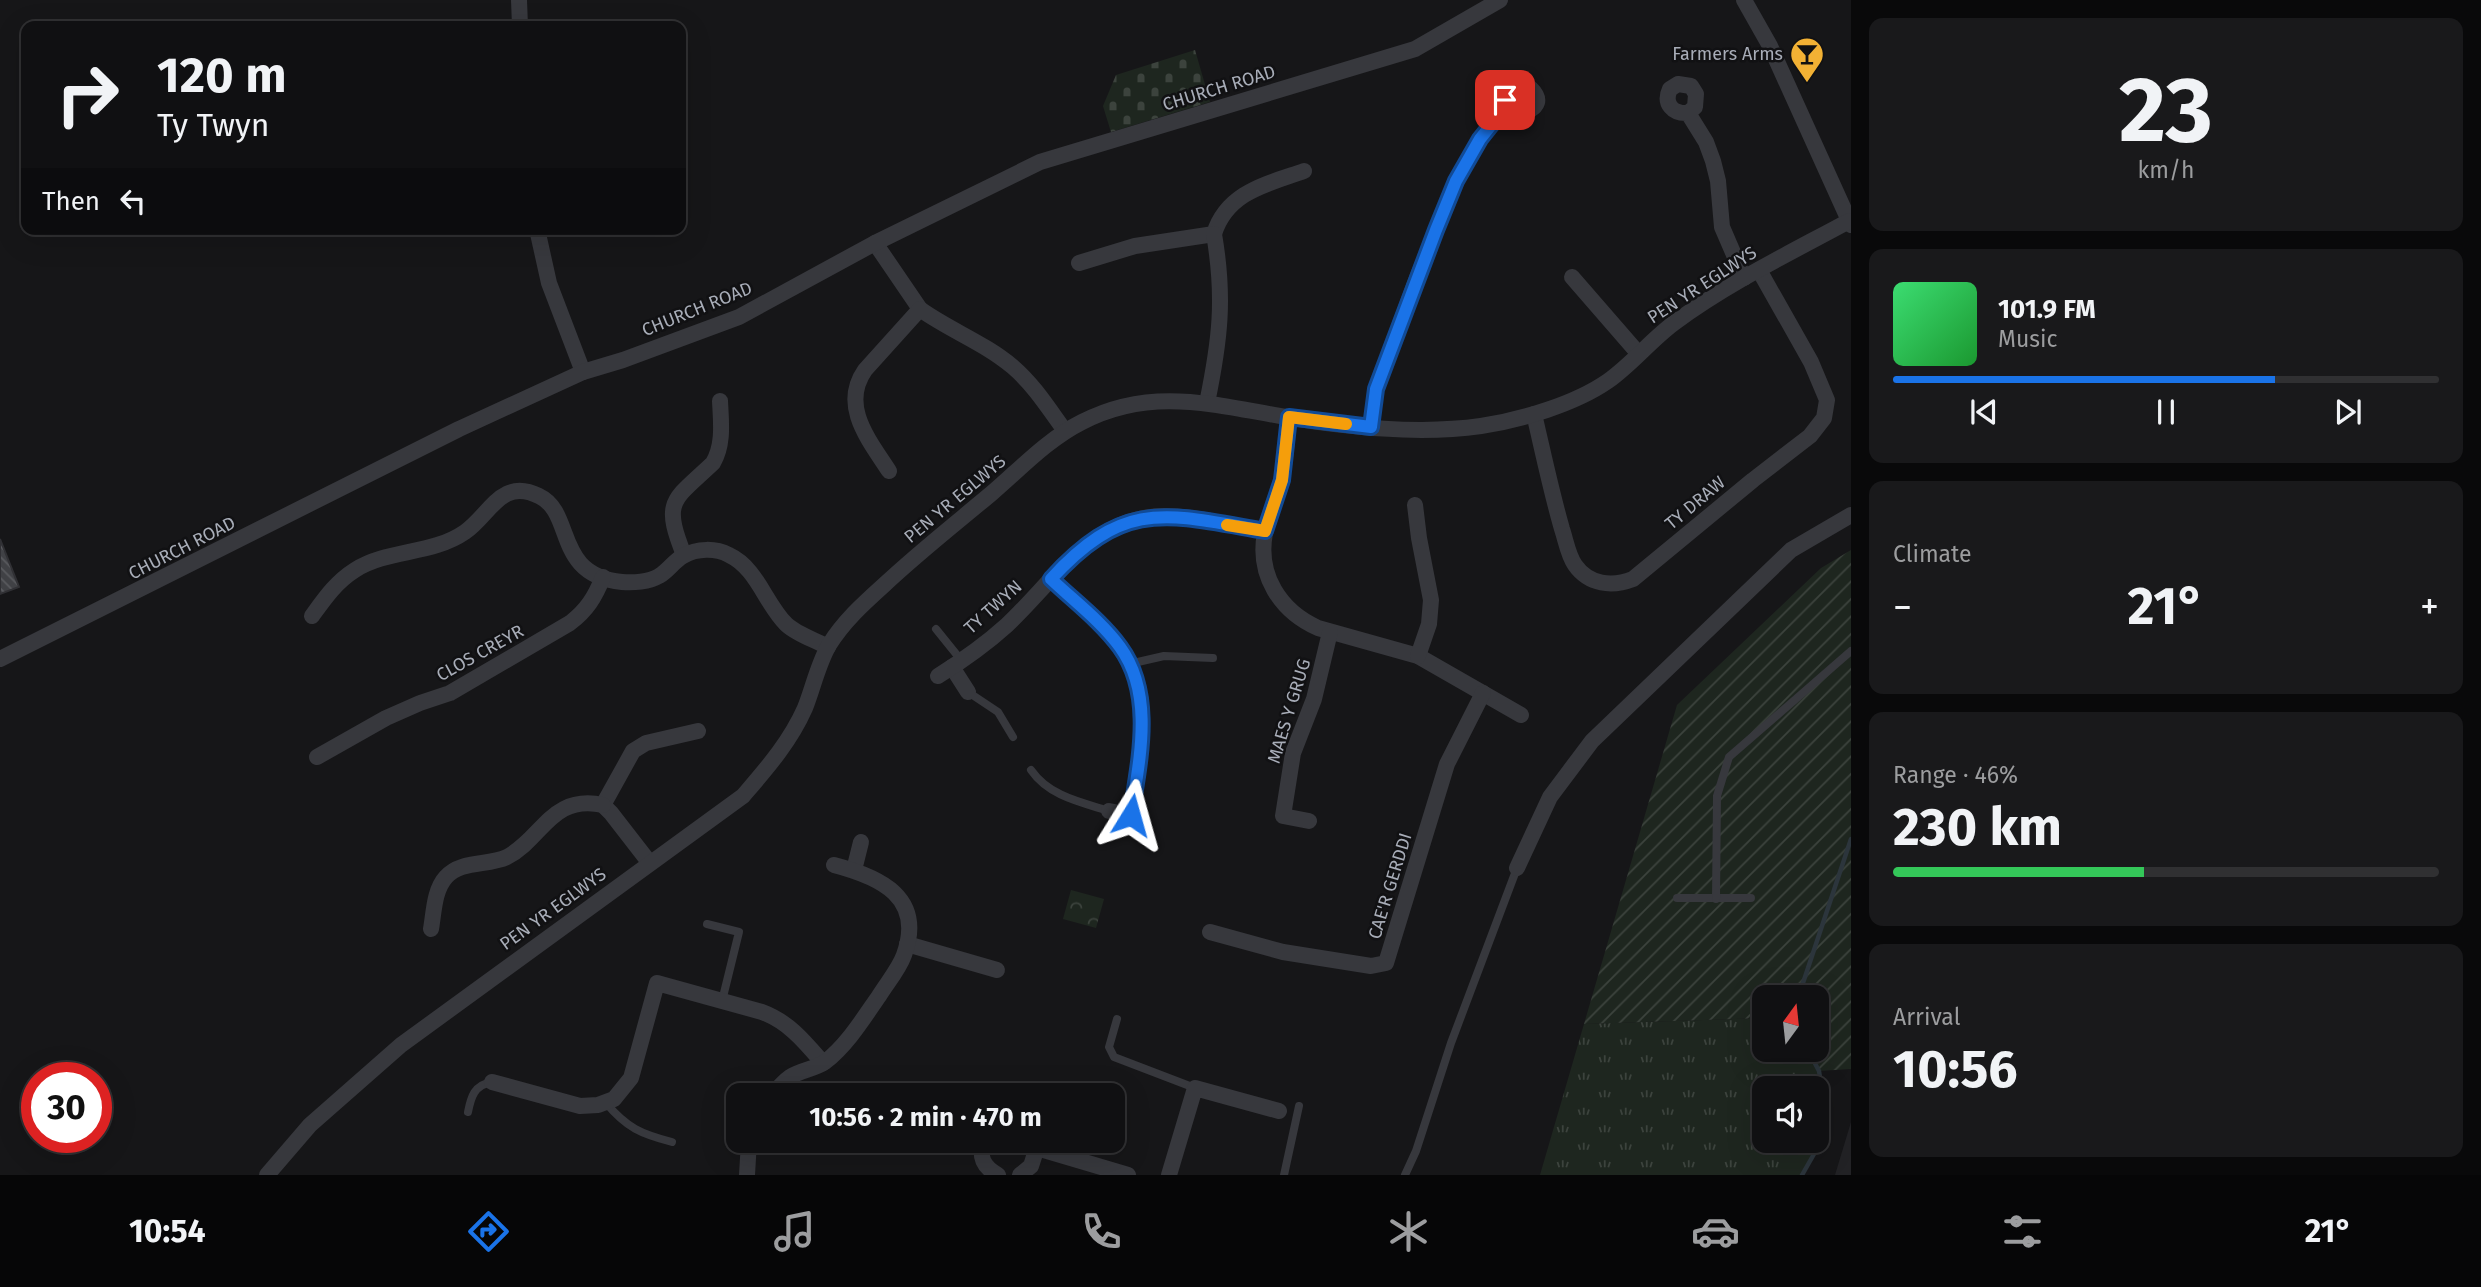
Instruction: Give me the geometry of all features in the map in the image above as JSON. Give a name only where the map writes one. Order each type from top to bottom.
[{"type":"street","points":[[519,0],[520,21]]},
{"type":"street","name":"CHURCH ROAD","points":[[0,659],[459,429],[583,372],[738,317],[875,243],[1040,162],[1415,49],[1500,0]]},
{"type":"street","points":[[1744,0],[1770,46],[1850,223]]},
{"type":"street","name":"TY DRAW","points":[[1534,414],[1557,512],[1575,564],[1588,577],[1614,584],[1633,579],[1810,436],[1824,418],[1827,400],[1811,362],[1722,226],[1718,181],[1713,161],[1706,142],[1688,113]]},
{"type":"street","points":[[1371,427],[1376,389],[1456,181],[1480,139],[1500,114]]},
{"type":"street","points":[[1207,403],[1222,307],[1214,234],[1224,211],[1238,198],[1254,189],[1304,171]]},
{"type":"street","name":"PEN YR EGLWYS","points":[[267,1175],[310,1125],[401,1045],[743,796],[771,763],[796,726],[828,647],[851,615],[1065,431],[1095,415],[1130,404],[1167,400],[1207,403],[1371,427],[1433,429],[1482,426],[1534,414],[1608,381],[1674,322],[1752,274],[1850,223]]},
{"type":"street","points":[[1079,263],[1135,246],[1214,234]]},
{"type":"street","points":[[538,235],[549,283],[583,372]]},
{"type":"street","points":[[875,243],[919,309],[1013,367],[1031,384],[1065,431]]},
{"type":"street","points":[[1572,277],[1638,353]]},
{"type":"street","points":[[889,471],[856,415],[854,396],[865,370],[919,309]]},
{"type":"street","points":[[684,555],[673,526],[673,511],[678,497],[717,456],[720,441],[720,401]]},
{"type":"street","points":[[1289,417],[1282,480],[1265,531],[1264,558],[1271,585],[1278,597],[1296,616],[1318,628],[1418,656],[1521,715]]},
{"type":"street","points":[[312,616],[331,589],[358,568],[447,542],[467,531],[496,500],[519,491],[536,494],[551,504],[569,549],[586,568],[603,577],[626,582],[649,580],[658,577],[684,555],[715,550],[733,557],[748,569],[768,603],[788,626],[828,647]]},
{"type":"street","points":[[1415,505],[1431,600],[1429,624],[1418,656]]},
{"type":"street","points":[[1517,868],[1550,797],[1592,741],[1791,550],[1851,515]]},
{"type":"street","name":"TY TWYN","points":[[950,668],[1007,625],[1089,542],[1122,524],[1164,516],[1265,531]]},
{"type":"street","name":"CLOS CREYR","points":[[317,757],[386,719],[450,693],[570,623],[583,613],[594,599],[603,577]]},
{"type":"street","points":[[1051,579],[1102,626],[1121,648],[1139,692],[1142,711],[1141,744],[1131,815],[1109,811]]},
{"type":"street","name":"MAES Y GRUG","points":[[1310,821],[1283,816],[1293,754],[1314,699],[1330,632]]},
{"type":"street","points":[[950,668],[968,692]]},
{"type":"street","name":"CAE'R GERDDI","points":[[1210,932],[1283,952],[1371,966],[1386,963],[1447,764],[1483,694]]},
{"type":"street","points":[[603,806],[633,751],[646,743],[698,732]]},
{"type":"street","points":[[431,929],[440,885],[454,871],[506,857],[556,812],[580,804],[603,806],[649,862]]},
{"type":"street","points":[[854,870],[861,842]]},
{"type":"street","points":[[784,1083],[791,1076],[823,1063],[861,1023],[897,968],[907,944],[907,915],[898,896],[882,881],[835,865]]},
{"type":"street","points":[[907,944],[997,970]]},
{"type":"street","points":[[492,1082],[580,1106],[606,1102],[621,1093],[631,1079],[657,984],[778,1018],[792,1029],[823,1063]]},
{"type":"street","points":[[1169,1175],[1195,1088],[1279,1111]]},
{"type":"street","points":[[747,1175],[748,1153]]},
{"type":"street","points":[[980,1153],[990,1171],[998,1175]]},
{"type":"street","points":[[1020,1175],[1031,1166],[1035,1153]]},
{"type":"street","points":[[1062,1153],[1128,1175]]},
{"type":"lane","points":[[936,629],[950,668]]},
{"type":"lane","points":[[1716,899],[1717,796],[1729,757],[1851,651]]},
{"type":"lane","points":[[1129,664],[1164,656],[1213,659]]},
{"type":"lane","points":[[968,692],[998,712],[1013,737]]},
{"type":"lane","points":[[1031,770],[1044,786],[1053,791],[1109,811]]},
{"type":"lane","points":[[1405,1175],[1416,1151],[1468,994],[1517,868]]},
{"type":"lane","points":[[1677,898],[1751,898]]},
{"type":"lane","points":[[707,924],[739,932],[722,1001]]},
{"type":"lane","points":[[1117,1019],[1109,1047],[1114,1057],[1195,1088]]},
{"type":"lane","points":[[468,1112],[474,1092],[482,1085],[492,1082]]},
{"type":"lane","points":[[606,1102],[623,1122],[645,1135],[672,1142]]},
{"type":"lane","points":[[1284,1175],[1299,1106]]},
{"type":"shaded area","points":[[1851,1122],[1851,1175],[1835,1175]]},
{"type":"green space","points":[[1195,50],[1210,102],[1111,132],[1103,106],[1116,75]]},
{"type":"green space","points":[[1851,550],[1851,1069],[1819,1071],[1815,1062],[1829,1062],[1829,985],[1752,985],[1752,1018],[1584,1024],[1677,705],[1821,568]]},
{"type":"green space","points":[[1071,890],[1104,899],[1096,928],[1063,919]]},
{"type":"green space","points":[[1752,1018],[1752,1062],[1814,1062],[1819,1071],[1820,1076],[1752,1076],[1752,1153],[1815,1153],[1802,1175],[1540,1175],[1584,1024]]},
{"type":"building","points":[[0,539],[19,587],[0,594]]},
{"type":"waterway","points":[[1802,985],[1851,839]]},
{"type":"waterway","points":[[1802,1175],[1818,1147],[1823,1097],[1819,1071],[1814,1062]]},
{"type":"slow traffic","points":[[1227,525],[1265,531],[1282,480],[1289,417],[1346,424]]},
{"type":"place","name":"Farmers Arms","points":[[1807,84]]},
{"type":"route","points":[[1131,815],[1141,744],[1142,711],[1129,662],[1121,648],[1096,620],[1051,579],[1089,542],[1122,524],[1141,519],[1164,516],[1189,518],[1265,531],[1282,480],[1289,417],[1371,427],[1376,389],[1456,181],[1480,139],[1500,114],[1505,100]]}]
